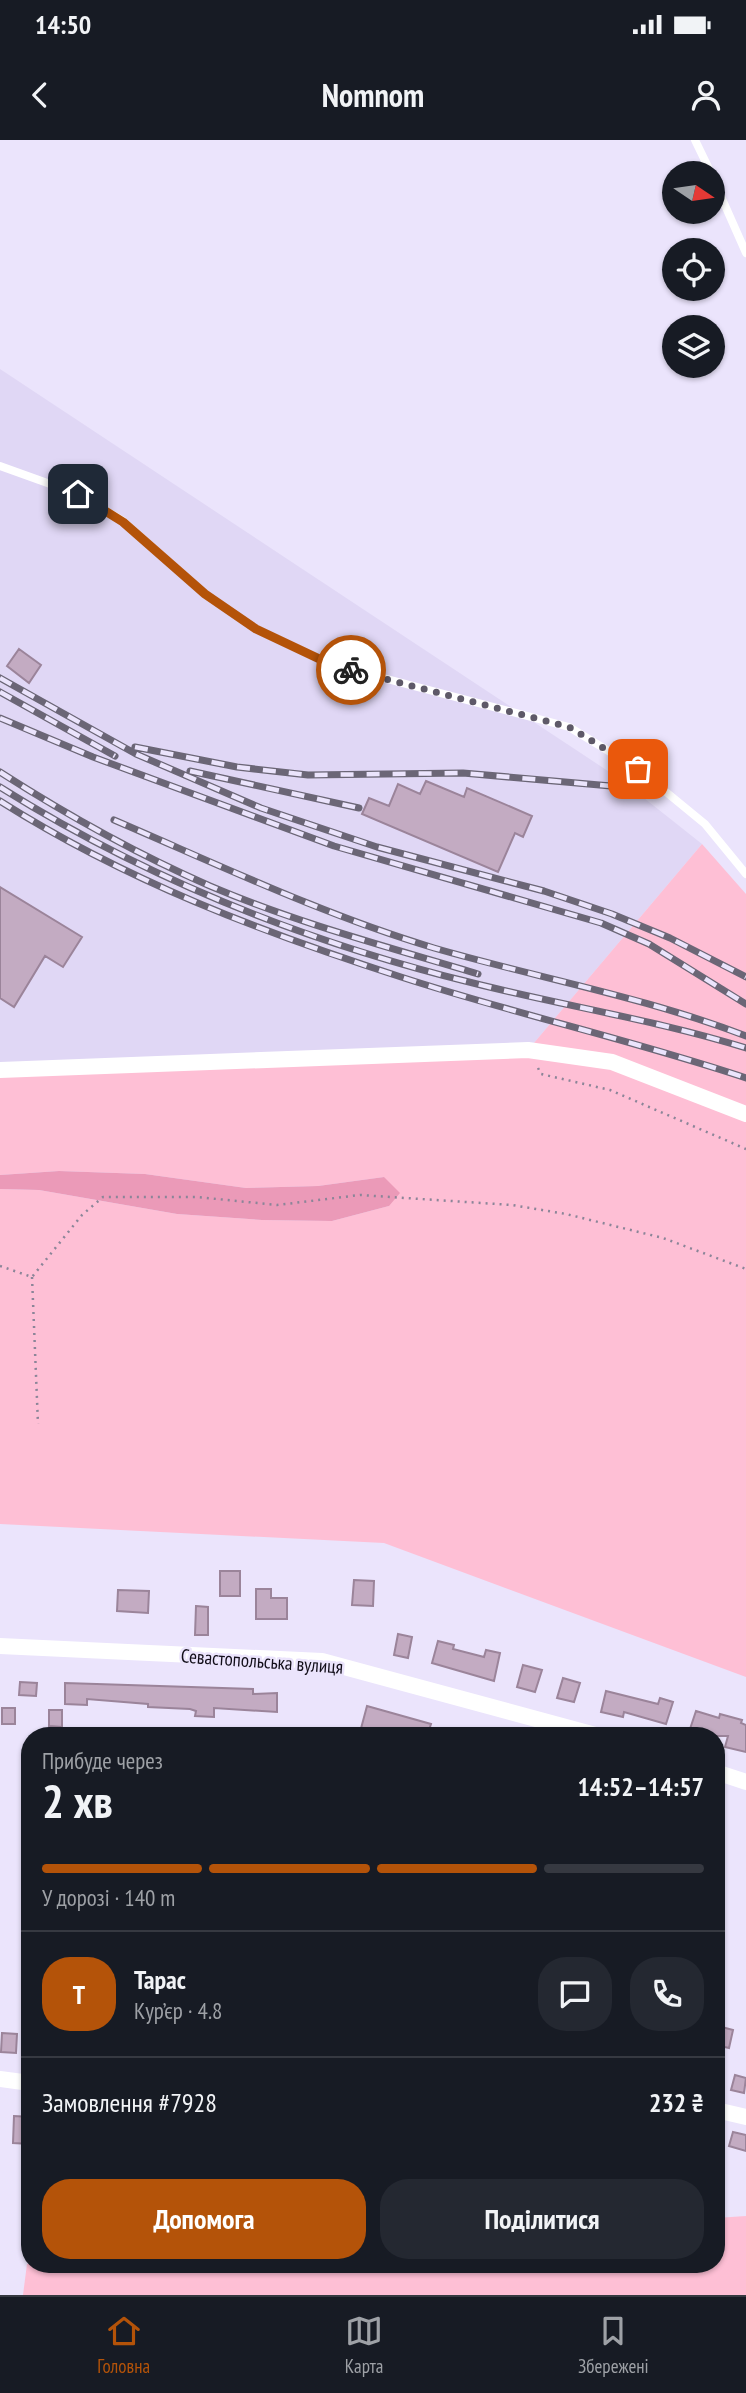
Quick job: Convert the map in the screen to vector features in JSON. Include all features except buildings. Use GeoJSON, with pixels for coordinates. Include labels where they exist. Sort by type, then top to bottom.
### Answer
{"type":"FeatureCollection","features":[{"type":"Feature","properties":{"kind":"street"},"geometry":{"type":"LineString","coordinates":[[0,1059],[7,1069],[528,1050],[612,1062],[746,1114]]}},
{"type":"Feature","properties":{"kind":"street","name":"Севастопольська вулиця"},"geometry":{"type":"LineString","coordinates":[[0,1646],[322,1661],[566,1727]]}},
{"type":"Feature","properties":{"kind":"street"},"geometry":{"type":"LineString","coordinates":[[725,1775],[746,1782]]}},
{"type":"Feature","properties":{"kind":"street"},"geometry":{"type":"LineString","coordinates":[[0,2079],[21,2082]]}},
{"type":"Feature","properties":{"kind":"street"},"geometry":{"type":"LineString","coordinates":[[725,2112],[746,2117]]}},
{"type":"Feature","properties":{"kind":"lane"},"geometry":{"type":"LineString","coordinates":[[695,140],[705,161]]}},
{"type":"Feature","properties":{"kind":"lane"},"geometry":{"type":"LineString","coordinates":[[725,205],[746,253]]}},
{"type":"Feature","properties":{"kind":"lane"},"geometry":{"type":"LineString","coordinates":[[0,466],[78,494],[123,522],[205,594],[256,629],[330,664],[569,727],[638,769],[705,824],[746,874]]}},
{"type":"Feature","properties":{"kind":"path"},"geometry":{"type":"LineString","coordinates":[[528,1050],[541,1074],[610,1090],[746,1149]]}},
{"type":"Feature","properties":{"kind":"path"},"geometry":{"type":"LineString","coordinates":[[38,1424],[32,1277],[82,1215],[103,1197],[198,1197],[277,1205],[360,1195],[512,1205],[566,1214],[663,1238],[746,1269]]}},
{"type":"Feature","properties":{"kind":"path"},"geometry":{"type":"LineString","coordinates":[[0,1266],[32,1277]]}},
{"type":"Feature","properties":{"kind":"shaded area"},"geometry":{"type":"Polygon","coordinates":[[[0,369],[620,779],[702,844],[528,1050],[0,1069],[0,369]]]}},
{"type":"Feature","properties":{"kind":"shaded area"},"geometry":{"type":"Polygon","coordinates":[[[702,844],[746,894],[746,1677],[384,1543],[0,1524],[0,1189],[39,1190],[177,1214],[262,1220],[332,1221],[389,1206],[384,1177],[318,1186],[246,1188],[145,1174],[59,1171],[0,1175],[0,1070],[528,1050],[702,844]]]}},
{"type":"Feature","properties":{"kind":"shaded area"},"geometry":{"type":"Polygon","coordinates":[[[59,1171],[145,1174],[246,1188],[318,1186],[384,1177],[400,1193],[389,1206],[332,1221],[262,1220],[177,1214],[39,1190],[0,1189],[0,1175],[59,1171]]]}},
{"type":"Feature","properties":{"kind":"shaded area"},"geometry":{"type":"Polygon","coordinates":[[[746,2216],[746,2295],[23,2295],[26,2273],[725,2273],[725,2217],[746,2216]]]}},
{"type":"Feature","properties":{"kind":"railway"},"geometry":{"type":"LineString","coordinates":[[0,678],[136,754],[261,808],[377,847],[544,891],[612,914],[670,938],[746,977]]}},
{"type":"Feature","properties":{"kind":"railway"},"geometry":{"type":"LineString","coordinates":[[0,692],[115,756]]}},
{"type":"Feature","properties":{"kind":"railway"},"geometry":{"type":"LineString","coordinates":[[0,718],[93,757],[334,846],[601,923],[649,944],[746,1004]]}},
{"type":"Feature","properties":{"kind":"railway"},"geometry":{"type":"LineString","coordinates":[[135,747],[237,767],[308,775],[463,773],[611,786]]}},
{"type":"Feature","properties":{"kind":"railway"},"geometry":{"type":"LineString","coordinates":[[190,771],[359,808]]}},
{"type":"Feature","properties":{"kind":"railway"},"geometry":{"type":"LineString","coordinates":[[0,772],[103,833],[210,886],[309,923],[478,974]]}},
{"type":"Feature","properties":{"kind":"railway"},"geometry":{"type":"LineString","coordinates":[[0,787],[55,820],[169,878],[288,927],[411,967],[678,1029],[746,1048]]}},
{"type":"Feature","properties":{"kind":"railway"},"geometry":{"type":"LineString","coordinates":[[0,801],[96,856],[145,880],[297,942],[444,990],[746,1078]]}},
{"type":"Feature","properties":{"kind":"railway"},"geometry":{"type":"LineString","coordinates":[[114,820],[272,888],[393,935],[473,959],[669,1010],[746,1036]]}},
{"type":"Feature","properties":{"kind":"way so far"},"geometry":{"type":"LineString","coordinates":[[351,670],[569,727],[638,769]]}},
{"type":"Feature","properties":{"kind":"route"},"geometry":{"type":"LineString","coordinates":[[78,494],[123,522],[205,594],[256,629],[330,664],[351,670]]}}]}
